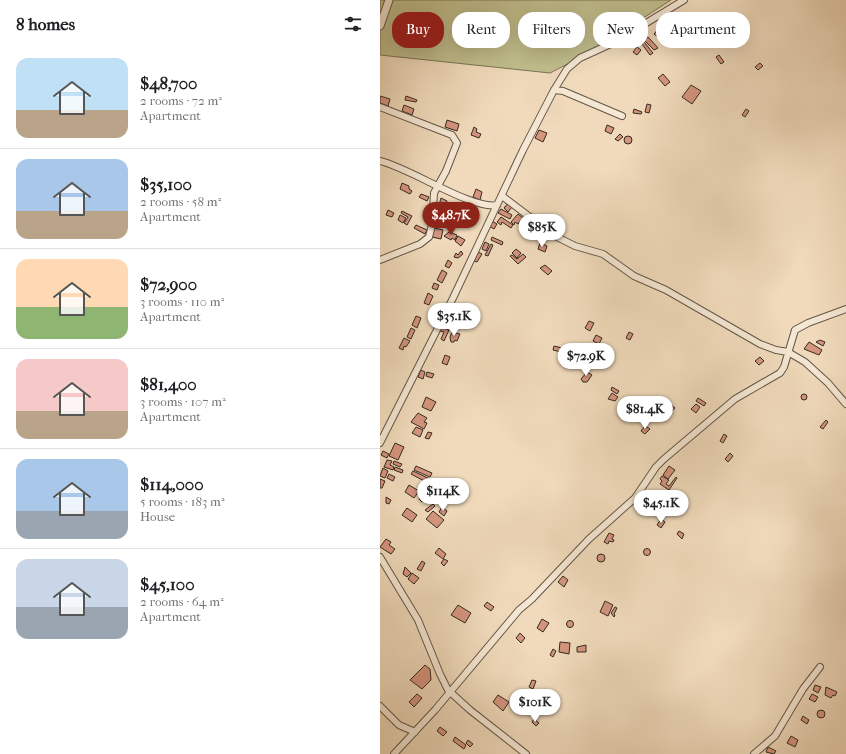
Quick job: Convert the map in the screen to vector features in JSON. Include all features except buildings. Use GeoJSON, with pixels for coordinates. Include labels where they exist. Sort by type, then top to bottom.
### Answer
{"type":"FeatureCollection","features":[{"type":"Feature","properties":{"kind":"street"},"geometry":{"type":"LineString","coordinates":[[380,26],[389,0]]}},
{"type":"Feature","properties":{"kind":"street"},"geometry":{"type":"LineString","coordinates":[[380,444],[453,298],[523,150],[554,90],[568,69],[580,58],[615,42],[684,0]]}},
{"type":"Feature","properties":{"kind":"street"},"geometry":{"type":"LineString","coordinates":[[554,90],[560,90],[622,116]]}},
{"type":"Feature","properties":{"kind":"street"},"geometry":{"type":"LineString","coordinates":[[380,107],[442,130],[456,138],[457,143],[446,171],[437,185],[433,198],[432,225],[429,237],[420,244],[380,260]]}},
{"type":"Feature","properties":{"kind":"street"},"geometry":{"type":"LineString","coordinates":[[380,161],[397,166],[480,205],[497,204]]}},
{"type":"Feature","properties":{"kind":"street"},"geometry":{"type":"LineString","coordinates":[[502,196],[555,236],[575,246],[603,254],[634,276],[666,290],[760,344],[769,348],[788,352],[805,362],[846,404]]}},
{"type":"Feature","properties":{"kind":"street"},"geometry":{"type":"LineString","coordinates":[[394,754],[450,692],[510,620],[532,599],[568,559],[611,518],[635,498],[656,467],[664,459],[735,399],[780,373],[784,367],[795,330],[808,323],[846,309]]}},
{"type":"Feature","properties":{"kind":"street"},"geometry":{"type":"LineString","coordinates":[[380,557],[418,620],[440,674],[450,692],[470,710],[526,754]]}},
{"type":"Feature","properties":{"kind":"street"},"geometry":{"type":"LineString","coordinates":[[754,754],[775,736],[803,689],[820,667]]}},
{"type":"Feature","properties":{"kind":"street"},"geometry":{"type":"LineString","coordinates":[[380,706],[399,725],[415,732]]}},
{"type":"Feature","properties":{"kind":"shaded area"},"geometry":{"type":"Polygon","coordinates":[[[380,0],[671,0],[648,15],[648,12],[593,12],[593,48],[597,48],[550,73],[380,55],[380,0]]]}}]}
